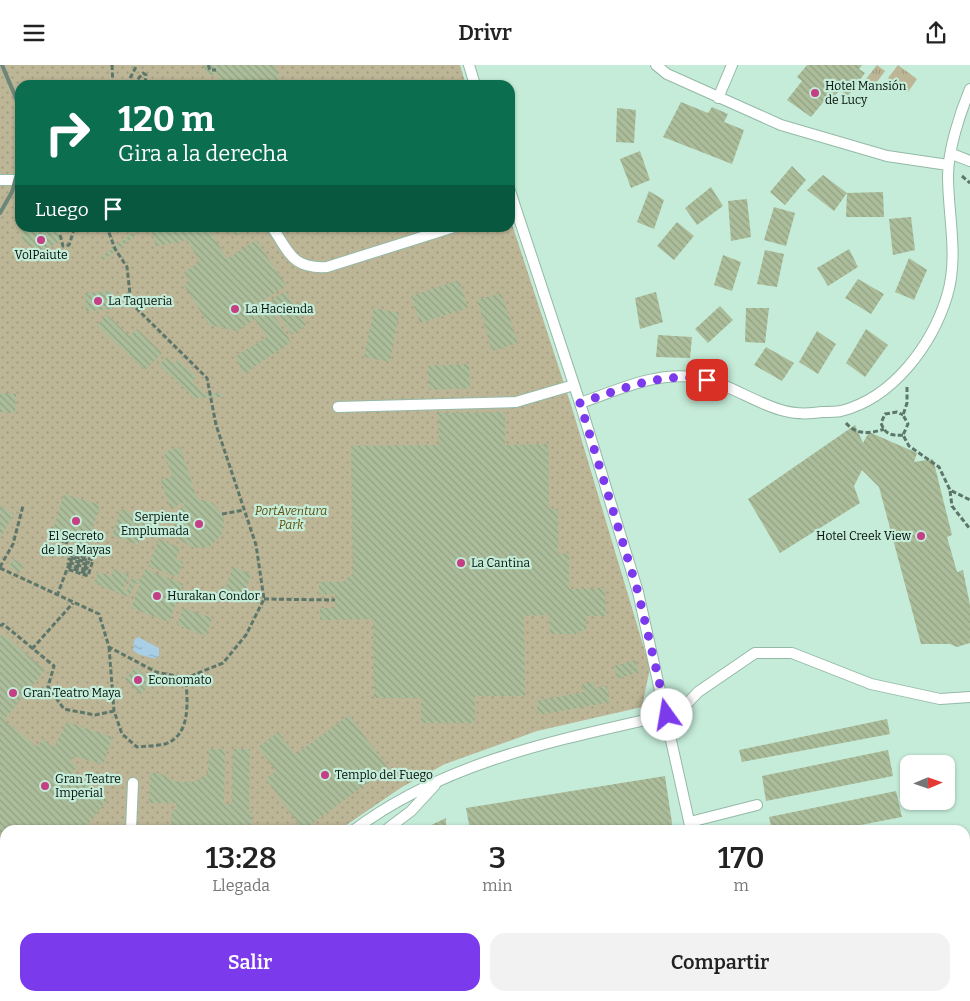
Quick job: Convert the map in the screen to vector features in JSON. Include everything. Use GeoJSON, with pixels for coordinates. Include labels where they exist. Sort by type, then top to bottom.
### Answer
{"type":"FeatureCollection","features":[{"type":"Feature","properties":{"kind":"lane"},"geometry":{"type":"LineString","coordinates":[[469,65],[474,80]]}},
{"type":"Feature","properties":{"kind":"lane"},"geometry":{"type":"LineString","coordinates":[[656,65],[667,74],[781,125],[887,156],[970,161]]}},
{"type":"Feature","properties":{"kind":"lane"},"geometry":{"type":"LineString","coordinates":[[718,98],[732,65]]}},
{"type":"Feature","properties":{"kind":"lane"},"geometry":{"type":"LineString","coordinates":[[580,403],[643,382],[678,376],[722,383],[782,411],[805,413],[841,411],[875,395],[901,375],[916,359],[935,329],[948,295],[953,257],[950,159],[957,128],[970,89]]}},
{"type":"Feature","properties":{"kind":"lane"},"geometry":{"type":"LineString","coordinates":[[0,180],[15,181]]}},
{"type":"Feature","properties":{"kind":"lane"},"geometry":{"type":"LineString","coordinates":[[515,214],[580,403],[638,592],[667,715],[690,825]]}},
{"type":"Feature","properties":{"kind":"lane"},"geometry":{"type":"LineString","coordinates":[[275,232],[295,260],[308,268],[327,267],[438,232]]}},
{"type":"Feature","properties":{"kind":"lane"},"geometry":{"type":"LineString","coordinates":[[338,407],[516,403],[574,385]]}},
{"type":"Feature","properties":{"kind":"lane"},"geometry":{"type":"LineString","coordinates":[[362,825],[406,796],[439,780],[495,758],[681,710],[698,692],[755,653],[792,653],[871,684],[940,699],[970,697]]}},
{"type":"Feature","properties":{"kind":"lane"},"geometry":{"type":"LineString","coordinates":[[393,825],[411,811],[439,780]]}},
{"type":"Feature","properties":{"kind":"lane"},"geometry":{"type":"LineString","coordinates":[[131,825],[133,783]]}},
{"type":"Feature","properties":{"kind":"lane"},"geometry":{"type":"LineString","coordinates":[[693,825],[756,805]]}},
{"type":"Feature","properties":{"kind":"path"},"geometry":{"type":"LineString","coordinates":[[112,65],[113,80]]}},
{"type":"Feature","properties":{"kind":"path"},"geometry":{"type":"LineString","coordinates":[[129,80],[138,65]]}},
{"type":"Feature","properties":{"kind":"path"},"geometry":{"type":"LineString","coordinates":[[208,65],[210,70],[216,70]]}},
{"type":"Feature","properties":{"kind":"path"},"geometry":{"type":"LineString","coordinates":[[137,80],[143,73],[146,75],[146,80]]}},
{"type":"Feature","properties":{"kind":"path"},"geometry":{"type":"LineString","coordinates":[[60,235],[63,245],[69,245],[73,232]]}},
{"type":"Feature","properties":{"kind":"path"},"geometry":{"type":"LineString","coordinates":[[109,232],[115,249],[127,267],[131,303],[207,378],[216,425],[256,545],[264,599],[246,635],[223,663],[186,678],[156,672],[109,647]]}},
{"type":"Feature","properties":{"kind":"path"},"geometry":{"type":"LineString","coordinates":[[901,375],[907,387],[907,403],[903,415]]}},
{"type":"Feature","properties":{"kind":"path"},"geometry":{"type":"LineString","coordinates":[[841,411],[852,431],[874,433],[884,429]]}},
{"type":"Feature","properties":{"kind":"path"},"geometry":{"type":"LineString","coordinates":[[896,412],[903,415],[908,424],[903,435],[890,435],[884,429],[881,423],[885,414],[896,412]]}},
{"type":"Feature","properties":{"kind":"path"},"geometry":{"type":"LineString","coordinates":[[903,435],[909,446],[939,467],[950,490],[952,506],[970,529]]}},
{"type":"Feature","properties":{"kind":"path"},"geometry":{"type":"LineString","coordinates":[[950,490],[970,501]]}},
{"type":"Feature","properties":{"kind":"path"},"geometry":{"type":"LineString","coordinates":[[23,506],[12,545],[0,567],[57,596],[99,614],[109,647],[114,711],[122,734],[137,747],[166,743],[183,730],[188,706],[186,678]]}},
{"type":"Feature","properties":{"kind":"path"},"geometry":{"type":"LineString","coordinates":[[222,514],[244,510]]}},
{"type":"Feature","properties":{"kind":"path"},"geometry":{"type":"LineString","coordinates":[[66,534],[69,535],[64,551],[93,560],[88,576],[67,569],[68,567],[85,573],[86,570],[68,564],[68,562],[87,568],[88,565],[69,559],[70,557],[88,563],[89,561],[60,552],[66,534]]}},
{"type":"Feature","properties":{"kind":"path"},"geometry":{"type":"LineString","coordinates":[[57,596],[67,569]]}},
{"type":"Feature","properties":{"kind":"path"},"geometry":{"type":"LineString","coordinates":[[264,599],[335,601]]}},
{"type":"Feature","properties":{"kind":"path"},"geometry":{"type":"LineString","coordinates":[[32,649],[73,603]]}},
{"type":"Feature","properties":{"kind":"path"},"geometry":{"type":"LineString","coordinates":[[0,627],[3,624],[54,666],[48,687],[64,709],[95,715],[114,711]]}},
{"type":"Feature","properties":{"kind":"green space","name":"PortAventura Park"},"geometry":{"type":"Polygon","coordinates":[[[0,65],[460,65],[464,80],[15,80],[15,232],[515,232],[572,408],[650,668],[642,707],[537,731],[445,764],[402,787],[346,825],[0,825],[0,65]]]}},
{"type":"Feature","properties":{"kind":"green space"},"geometry":{"type":"Polygon","coordinates":[[[877,65],[885,71],[871,90],[862,84],[877,65]]]}},
{"type":"Feature","properties":{"kind":"green space"},"geometry":{"type":"Polygon","coordinates":[[[898,65],[917,79],[908,92],[888,78],[898,65]]]}},
{"type":"Feature","properties":{"kind":"water"},"geometry":{"type":"Polygon","coordinates":[[[138,637],[159,648],[159,656],[155,659],[138,654],[133,650],[134,640],[138,637]]]}},
{"type":"Feature","properties":{"kind":"building"},"geometry":{"type":"Polygon","coordinates":[[[203,65],[274,65],[280,79],[219,80],[217,74],[208,76],[203,65]]]}},
{"type":"Feature","properties":{"kind":"building","name":"Hotel Mansión de Lucy"},"geometry":{"type":"Polygon","coordinates":[[[807,65],[862,65],[859,69],[865,73],[848,96],[840,90],[829,102],[825,100],[811,117],[787,100],[802,81],[797,77],[807,65]]]}},
{"type":"Feature","properties":{"kind":"building"},"geometry":{"type":"Polygon","coordinates":[[[681,102],[708,113],[712,107],[728,114],[724,122],[744,130],[732,164],[663,137],[681,102]]]}},
{"type":"Feature","properties":{"kind":"building"},"geometry":{"type":"Polygon","coordinates":[[[617,108],[636,110],[634,143],[616,142],[617,108]]]}},
{"type":"Feature","properties":{"kind":"building"},"geometry":{"type":"Polygon","coordinates":[[[640,151],[650,180],[631,188],[620,159],[640,151]]]}},
{"type":"Feature","properties":{"kind":"building"},"geometry":{"type":"Polygon","coordinates":[[[792,166],[806,180],[785,205],[770,192],[792,166]]]}},
{"type":"Feature","properties":{"kind":"building"},"geometry":{"type":"Polygon","coordinates":[[[823,175],[847,193],[834,211],[807,190],[823,175]]]}},
{"type":"Feature","properties":{"kind":"building"},"geometry":{"type":"Polygon","coordinates":[[[711,187],[723,206],[697,225],[685,208],[711,187]]]}},
{"type":"Feature","properties":{"kind":"building"},"geometry":{"type":"Polygon","coordinates":[[[649,191],[664,200],[654,229],[637,222],[649,191]]]}},
{"type":"Feature","properties":{"kind":"building"},"geometry":{"type":"Polygon","coordinates":[[[883,192],[884,217],[846,217],[847,193],[883,192]]]}},
{"type":"Feature","properties":{"kind":"building"},"geometry":{"type":"Polygon","coordinates":[[[747,199],[751,237],[731,241],[728,201],[747,199]]]}},
{"type":"Feature","properties":{"kind":"building"},"geometry":{"type":"Polygon","coordinates":[[[774,207],[795,213],[786,246],[764,240],[774,207]]]}},
{"type":"Feature","properties":{"kind":"building"},"geometry":{"type":"Polygon","coordinates":[[[911,217],[915,250],[893,255],[889,219],[911,217]]]}},
{"type":"Feature","properties":{"kind":"building"},"geometry":{"type":"Polygon","coordinates":[[[677,222],[694,236],[674,260],[657,246],[677,222]]]}},
{"type":"Feature","properties":{"kind":"building","name":"VolPaiute"},"geometry":{"type":"Polygon","coordinates":[[[21,232],[60,232],[58,242],[46,249],[39,250],[26,244],[22,238],[21,232]]]}},
{"type":"Feature","properties":{"kind":"building","name":"La Hacienda"},"geometry":{"type":"Polygon","coordinates":[[[152,232],[211,232],[227,259],[256,240],[286,285],[264,300],[291,342],[243,374],[236,356],[267,337],[255,319],[237,331],[209,325],[184,285],[190,281],[184,272],[200,262],[187,240],[156,246],[152,232]]]}},
{"type":"Feature","properties":{"kind":"building"},"geometry":{"type":"Polygon","coordinates":[[[233,232],[241,232],[235,236],[233,232]]]}},
{"type":"Feature","properties":{"kind":"building"},"geometry":{"type":"Polygon","coordinates":[[[133,233],[135,236],[102,261],[100,258],[133,233]]]}},
{"type":"Feature","properties":{"kind":"building"},"geometry":{"type":"Polygon","coordinates":[[[849,249],[858,267],[828,286],[817,268],[849,249]]]}},
{"type":"Feature","properties":{"kind":"building"},"geometry":{"type":"Polygon","coordinates":[[[765,250],[784,254],[777,287],[757,284],[765,250]]]}},
{"type":"Feature","properties":{"kind":"building"},"geometry":{"type":"Polygon","coordinates":[[[723,255],[741,262],[732,291],[714,285],[723,255]]]}},
{"type":"Feature","properties":{"kind":"building"},"geometry":{"type":"Polygon","coordinates":[[[909,258],[927,270],[914,300],[895,292],[909,258]]]}},
{"type":"Feature","properties":{"kind":"building"},"geometry":{"type":"Polygon","coordinates":[[[858,279],[884,294],[871,314],[845,298],[858,279]]]}},
{"type":"Feature","properties":{"kind":"building"},"geometry":{"type":"Polygon","coordinates":[[[459,280],[468,308],[420,323],[411,296],[459,280]]]}},
{"type":"Feature","properties":{"kind":"building","name":"La Taqueria"},"geometry":{"type":"Polygon","coordinates":[[[111,291],[112,309],[86,311],[85,293],[111,291]]]}},
{"type":"Feature","properties":{"kind":"building"},"geometry":{"type":"Polygon","coordinates":[[[285,291],[306,325],[292,335],[270,301],[285,291]]]}},
{"type":"Feature","properties":{"kind":"building"},"geometry":{"type":"Polygon","coordinates":[[[656,292],[663,322],[640,329],[635,298],[656,292]]]}},
{"type":"Feature","properties":{"kind":"building"},"geometry":{"type":"Polygon","coordinates":[[[501,293],[518,343],[492,351],[477,300],[501,293]]]}},
{"type":"Feature","properties":{"kind":"building"},"geometry":{"type":"Polygon","coordinates":[[[720,306],[733,320],[708,343],[695,329],[720,306]]]}},
{"type":"Feature","properties":{"kind":"building"},"geometry":{"type":"Polygon","coordinates":[[[374,308],[399,313],[390,362],[364,357],[374,308]]]}},
{"type":"Feature","properties":{"kind":"building"},"geometry":{"type":"Polygon","coordinates":[[[746,308],[769,308],[765,343],[745,342],[746,308]]]}},
{"type":"Feature","properties":{"kind":"building"},"geometry":{"type":"Polygon","coordinates":[[[107,315],[129,336],[137,329],[162,353],[145,370],[97,325],[107,315]]]}},
{"type":"Feature","properties":{"kind":"building"},"geometry":{"type":"Polygon","coordinates":[[[866,329],[888,345],[865,377],[846,363],[866,329]]]}},
{"type":"Feature","properties":{"kind":"building"},"geometry":{"type":"Polygon","coordinates":[[[817,331],[836,344],[818,374],[799,362],[817,331]]]}},
{"type":"Feature","properties":{"kind":"building"},"geometry":{"type":"Polygon","coordinates":[[[658,335],[692,337],[690,358],[656,357],[658,335]]]}},
{"type":"Feature","properties":{"kind":"building"},"geometry":{"type":"Polygon","coordinates":[[[766,347],[794,363],[782,381],[754,365],[766,347]]]}},
{"type":"Feature","properties":{"kind":"building"},"geometry":{"type":"Polygon","coordinates":[[[167,357],[174,364],[178,360],[197,377],[192,381],[204,394],[222,393],[223,397],[192,398],[192,395],[159,365],[167,357]]]}},
{"type":"Feature","properties":{"kind":"building"},"geometry":{"type":"Polygon","coordinates":[[[469,364],[470,388],[429,390],[428,366],[469,364]]]}},
{"type":"Feature","properties":{"kind":"building"},"geometry":{"type":"Polygon","coordinates":[[[0,393],[16,394],[15,413],[0,412],[0,393]]]}},
{"type":"Feature","properties":{"kind":"building","name":"La Cantina"},"geometry":{"type":"Polygon","coordinates":[[[505,412],[505,445],[548,444],[549,509],[558,509],[558,554],[569,553],[569,589],[605,588],[606,616],[586,616],[586,631],[578,631],[578,634],[550,634],[549,615],[524,616],[525,696],[475,696],[475,723],[421,723],[421,698],[374,698],[373,619],[320,620],[320,608],[335,608],[335,594],[319,595],[319,582],[343,582],[353,573],[351,446],[439,445],[438,413],[505,412]]]}},
{"type":"Feature","properties":{"kind":"building","name":"Hotel Creek View"},"geometry":{"type":"Polygon","coordinates":[[[855,425],[863,443],[869,432],[917,453],[914,462],[933,459],[952,535],[947,537],[957,572],[963,570],[970,605],[970,643],[957,647],[950,644],[921,644],[879,487],[862,470],[854,486],[860,503],[780,553],[748,499],[855,425]]]}},
{"type":"Feature","properties":{"kind":"building"},"geometry":{"type":"Polygon","coordinates":[[[180,447],[197,499],[212,502],[222,514],[224,521],[221,536],[209,547],[194,548],[180,540],[174,526],[178,511],[187,502],[170,508],[161,480],[172,476],[164,452],[180,447]]]}},
{"type":"Feature","properties":{"kind":"building","name":"El Secreto de los Mayas"},"geometry":{"type":"Polygon","coordinates":[[[64,494],[100,505],[87,547],[51,536],[64,494]]]}},
{"type":"Feature","properties":{"kind":"building"},"geometry":{"type":"Polygon","coordinates":[[[0,506],[14,514],[0,538],[0,506]]]}},
{"type":"Feature","properties":{"kind":"building"},"geometry":{"type":"Polygon","coordinates":[[[121,509],[147,519],[138,545],[112,535],[121,509]]]}},
{"type":"Feature","properties":{"kind":"building"},"geometry":{"type":"Polygon","coordinates":[[[159,539],[180,548],[176,559],[183,562],[177,577],[148,566],[159,539]]]}},
{"type":"Feature","properties":{"kind":"building"},"geometry":{"type":"Polygon","coordinates":[[[13,559],[24,565],[20,573],[9,567],[13,559]]]}},
{"type":"Feature","properties":{"kind":"building"},"geometry":{"type":"Polygon","coordinates":[[[233,567],[251,574],[241,602],[223,594],[233,567]]]}},
{"type":"Feature","properties":{"kind":"building","name":"Hurakan Condor"},"geometry":{"type":"Polygon","coordinates":[[[114,569],[129,575],[123,590],[127,591],[132,577],[141,580],[145,569],[183,584],[169,622],[131,608],[140,584],[135,583],[129,597],[94,583],[98,572],[111,576],[114,569]]]}},
{"type":"Feature","properties":{"kind":"building"},"geometry":{"type":"Polygon","coordinates":[[[183,608],[212,618],[206,636],[177,625],[183,608]]]}},
{"type":"Feature","properties":{"kind":"building","name":"Gran Teatre Imperial"},"geometry":{"type":"Polygon","coordinates":[[[3,634],[45,670],[4,720],[37,747],[43,739],[54,748],[67,722],[112,737],[103,765],[74,756],[70,761],[77,767],[72,772],[107,800],[87,825],[0,825],[0,637],[3,634]]]}},
{"type":"Feature","properties":{"kind":"building"},"geometry":{"type":"Polygon","coordinates":[[[635,660],[639,672],[617,679],[614,666],[635,660]]]}},
{"type":"Feature","properties":{"kind":"building","name":"Economato"},"geometry":{"type":"Polygon","coordinates":[[[136,667],[152,682],[141,694],[125,679],[136,667]]]}},
{"type":"Feature","properties":{"kind":"building"},"geometry":{"type":"Polygon","coordinates":[[[594,682],[595,688],[607,686],[610,702],[539,715],[536,701],[584,692],[582,684],[594,682]]]}},
{"type":"Feature","properties":{"kind":"building","name":"Templo del Fuego"},"geometry":{"type":"Polygon","coordinates":[[[349,715],[388,768],[310,825],[299,825],[266,779],[276,771],[258,747],[278,732],[295,755],[349,715]]]}},
{"type":"Feature","properties":{"kind":"building"},"geometry":{"type":"Polygon","coordinates":[[[887,719],[890,734],[742,762],[739,750],[887,719]]]}},
{"type":"Feature","properties":{"kind":"building"},"geometry":{"type":"Polygon","coordinates":[[[209,749],[225,749],[224,804],[232,804],[233,749],[250,749],[249,811],[252,811],[252,825],[171,825],[172,809],[176,810],[176,803],[149,803],[150,773],[159,773],[177,782],[193,782],[208,774],[209,749]]]}},
{"type":"Feature","properties":{"kind":"building"},"geometry":{"type":"Polygon","coordinates":[[[888,750],[893,776],[766,801],[762,776],[888,750]]]}},
{"type":"Feature","properties":{"kind":"building"},"geometry":{"type":"Polygon","coordinates":[[[665,776],[672,825],[469,825],[466,808],[665,776]]]}},
{"type":"Feature","properties":{"kind":"building"},"geometry":{"type":"Polygon","coordinates":[[[896,791],[902,817],[861,825],[771,825],[769,817],[896,791]]]}},
{"type":"Feature","properties":{"kind":"building"},"geometry":{"type":"Polygon","coordinates":[[[446,818],[446,825],[431,825],[446,818]]]}},
{"type":"Feature","properties":{"kind":"railway"},"geometry":{"type":"LineString","coordinates":[[2,65],[15,96]]}},
{"type":"Feature","properties":{"kind":"railway"},"geometry":{"type":"LineString","coordinates":[[0,213],[12,192],[15,181]]}},
{"type":"Feature","properties":{"kind":"place","name":"Hotel Mansión de Lucy"},"geometry":{"type":"Point","coordinates":[815,93]}},
{"type":"Feature","properties":{"kind":"place","name":"VolPaiute"},"geometry":{"type":"Point","coordinates":[41,240]}},
{"type":"Feature","properties":{"kind":"place","name":"La Taqueria"},"geometry":{"type":"Point","coordinates":[98,301]}},
{"type":"Feature","properties":{"kind":"place","name":"La Hacienda"},"geometry":{"type":"Point","coordinates":[235,309]}},
{"type":"Feature","properties":{"kind":"place","name":"El Secreto de los Mayas"},"geometry":{"type":"Point","coordinates":[76,521]}},
{"type":"Feature","properties":{"kind":"place","name":"Serpiente Emplumada"},"geometry":{"type":"Point","coordinates":[199,524]}},
{"type":"Feature","properties":{"kind":"place","name":"Hotel Creek View"},"geometry":{"type":"Point","coordinates":[921,536]}},
{"type":"Feature","properties":{"kind":"place","name":"La Cantina"},"geometry":{"type":"Point","coordinates":[461,563]}},
{"type":"Feature","properties":{"kind":"place","name":"Hurakan Condor"},"geometry":{"type":"Point","coordinates":[157,596]}},
{"type":"Feature","properties":{"kind":"place","name":"Economato"},"geometry":{"type":"Point","coordinates":[138,680]}},
{"type":"Feature","properties":{"kind":"place","name":"Gran Teatro Maya"},"geometry":{"type":"Point","coordinates":[13,693]}},
{"type":"Feature","properties":{"kind":"place","name":"Templo del Fuego"},"geometry":{"type":"Point","coordinates":[325,775]}},
{"type":"Feature","properties":{"kind":"place","name":"Gran Teatre Imperial"},"geometry":{"type":"Point","coordinates":[45,786]}},
{"type":"Feature","properties":{"kind":"route"},"geometry":{"type":"LineString","coordinates":[[667,715],[638,592],[580,403],[663,377],[693,377],[707,380]]}}]}
